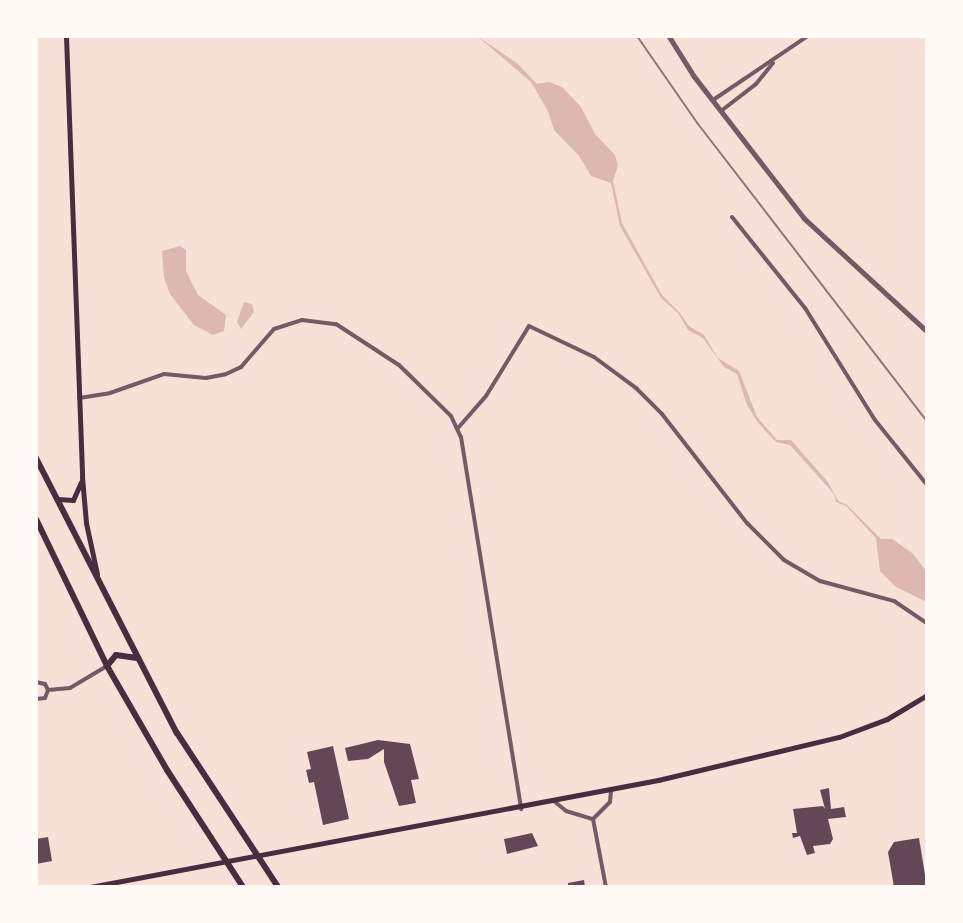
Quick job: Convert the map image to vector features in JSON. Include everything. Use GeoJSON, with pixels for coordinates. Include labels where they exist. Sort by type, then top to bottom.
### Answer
{"type":"FeatureCollection","features":[{"type":"Feature","properties":{"kind":"main road"},"geometry":{"type":"LineString","coordinates":[[66,36],[82,477],[86,523],[97,575]]}},
{"type":"Feature","properties":{"kind":"main road"},"geometry":{"type":"LineString","coordinates":[[36,460],[177,733],[278,887]]}},
{"type":"Feature","properties":{"kind":"main road"},"geometry":{"type":"LineString","coordinates":[[58,499],[70,501],[77,497],[82,477]]}},
{"type":"Feature","properties":{"kind":"main road"},"geometry":{"type":"LineString","coordinates":[[36,519],[107,666],[226,863],[243,887]]}},
{"type":"Feature","properties":{"kind":"main road"},"geometry":{"type":"LineString","coordinates":[[107,666],[116,655],[137,658]]}},
{"type":"Feature","properties":{"kind":"main road"},"geometry":{"type":"LineString","coordinates":[[90,887],[258,858],[610,791],[839,737],[886,718],[927,695]]}},
{"type":"Feature","properties":{"kind":"street"},"geometry":{"type":"LineString","coordinates":[[669,36],[721,111],[805,219],[927,332]]}},
{"type":"Feature","properties":{"kind":"street"},"geometry":{"type":"LineString","coordinates":[[713,100],[747,74],[773,62],[807,36]]}},
{"type":"Feature","properties":{"kind":"street"},"geometry":{"type":"LineString","coordinates":[[721,111],[756,84],[773,62]]}},
{"type":"Feature","properties":{"kind":"street"},"geometry":{"type":"LineString","coordinates":[[732,217],[809,313],[869,411],[927,485]]}},
{"type":"Feature","properties":{"kind":"street"},"geometry":{"type":"LineString","coordinates":[[79,398],[110,393],[164,374],[206,378],[226,374],[242,367],[277,327],[296,321],[319,320],[340,326],[389,356],[458,428],[521,809]]}},
{"type":"Feature","properties":{"kind":"street"},"geometry":{"type":"LineString","coordinates":[[458,428],[486,396],[530,326],[594,357],[636,388],[662,414],[747,523],[784,560],[820,581],[894,601],[927,623]]}},
{"type":"Feature","properties":{"kind":"street"},"geometry":{"type":"LineString","coordinates":[[48,690],[70,688],[107,666]]}},
{"type":"Feature","properties":{"kind":"street"},"geometry":{"type":"LineString","coordinates":[[36,682],[45,684],[48,690],[45,698],[36,699]]}},
{"type":"Feature","properties":{"kind":"street"},"geometry":{"type":"LineString","coordinates":[[593,819],[609,802],[610,791]]}},
{"type":"Feature","properties":{"kind":"street"},"geometry":{"type":"LineString","coordinates":[[555,802],[566,811],[593,819]]}},
{"type":"Feature","properties":{"kind":"street"},"geometry":{"type":"LineString","coordinates":[[593,819],[606,887]]}},
{"type":"Feature","properties":{"kind":"shaded area"},"geometry":{"type":"Polygon","coordinates":[[[477,36],[517,63],[537,84],[549,82],[562,87],[581,107],[595,134],[615,155],[618,166],[613,181],[622,223],[662,295],[679,312],[689,326],[704,335],[718,358],[739,371],[757,417],[777,440],[791,440],[828,482],[838,501],[847,505],[881,539],[892,539],[912,553],[927,572],[927,602],[896,587],[880,571],[876,538],[846,506],[836,502],[834,494],[790,445],[776,442],[759,424],[747,405],[737,374],[724,367],[703,338],[688,330],[678,313],[661,298],[620,226],[611,183],[591,176],[579,156],[554,130],[548,111],[531,82],[477,36]]]}},
{"type":"Feature","properties":{"kind":"shaded area"},"geometry":{"type":"Polygon","coordinates":[[[180,246],[186,250],[186,271],[198,295],[226,315],[224,331],[213,335],[194,325],[170,294],[164,277],[162,251],[180,246]]]}},
{"type":"Feature","properties":{"kind":"shaded area"},"geometry":{"type":"Polygon","coordinates":[[[244,302],[252,304],[254,312],[241,329],[237,322],[244,302]]]}},
{"type":"Feature","properties":{"kind":"building"},"geometry":{"type":"Polygon","coordinates":[[[378,740],[410,744],[419,779],[411,780],[416,803],[399,806],[384,762],[384,749],[368,759],[348,761],[345,748],[378,740]]]}},
{"type":"Feature","properties":{"kind":"building"},"geometry":{"type":"Polygon","coordinates":[[[333,746],[349,819],[323,825],[314,782],[309,783],[306,770],[311,769],[307,752],[333,746]]]}},
{"type":"Feature","properties":{"kind":"building"},"geometry":{"type":"Polygon","coordinates":[[[829,788],[831,809],[844,807],[846,817],[828,819],[833,839],[830,844],[813,846],[815,853],[807,855],[800,836],[793,838],[792,833],[797,833],[793,809],[823,806],[825,809],[820,790],[829,788]]]}},
{"type":"Feature","properties":{"kind":"building"},"geometry":{"type":"Polygon","coordinates":[[[532,833],[538,846],[507,854],[504,839],[532,833]]]}},
{"type":"Feature","properties":{"kind":"building"},"geometry":{"type":"Polygon","coordinates":[[[48,837],[52,861],[36,864],[36,839],[48,837]]]}},
{"type":"Feature","properties":{"kind":"building"},"geometry":{"type":"Polygon","coordinates":[[[919,838],[927,887],[894,887],[888,852],[894,842],[919,838]]]}},
{"type":"Feature","properties":{"kind":"building"},"geometry":{"type":"Polygon","coordinates":[[[584,880],[585,887],[568,887],[568,883],[584,880]]]}},
{"type":"Feature","properties":{"kind":"railway"},"geometry":{"type":"LineString","coordinates":[[637,36],[698,124],[927,421]]}}]}
